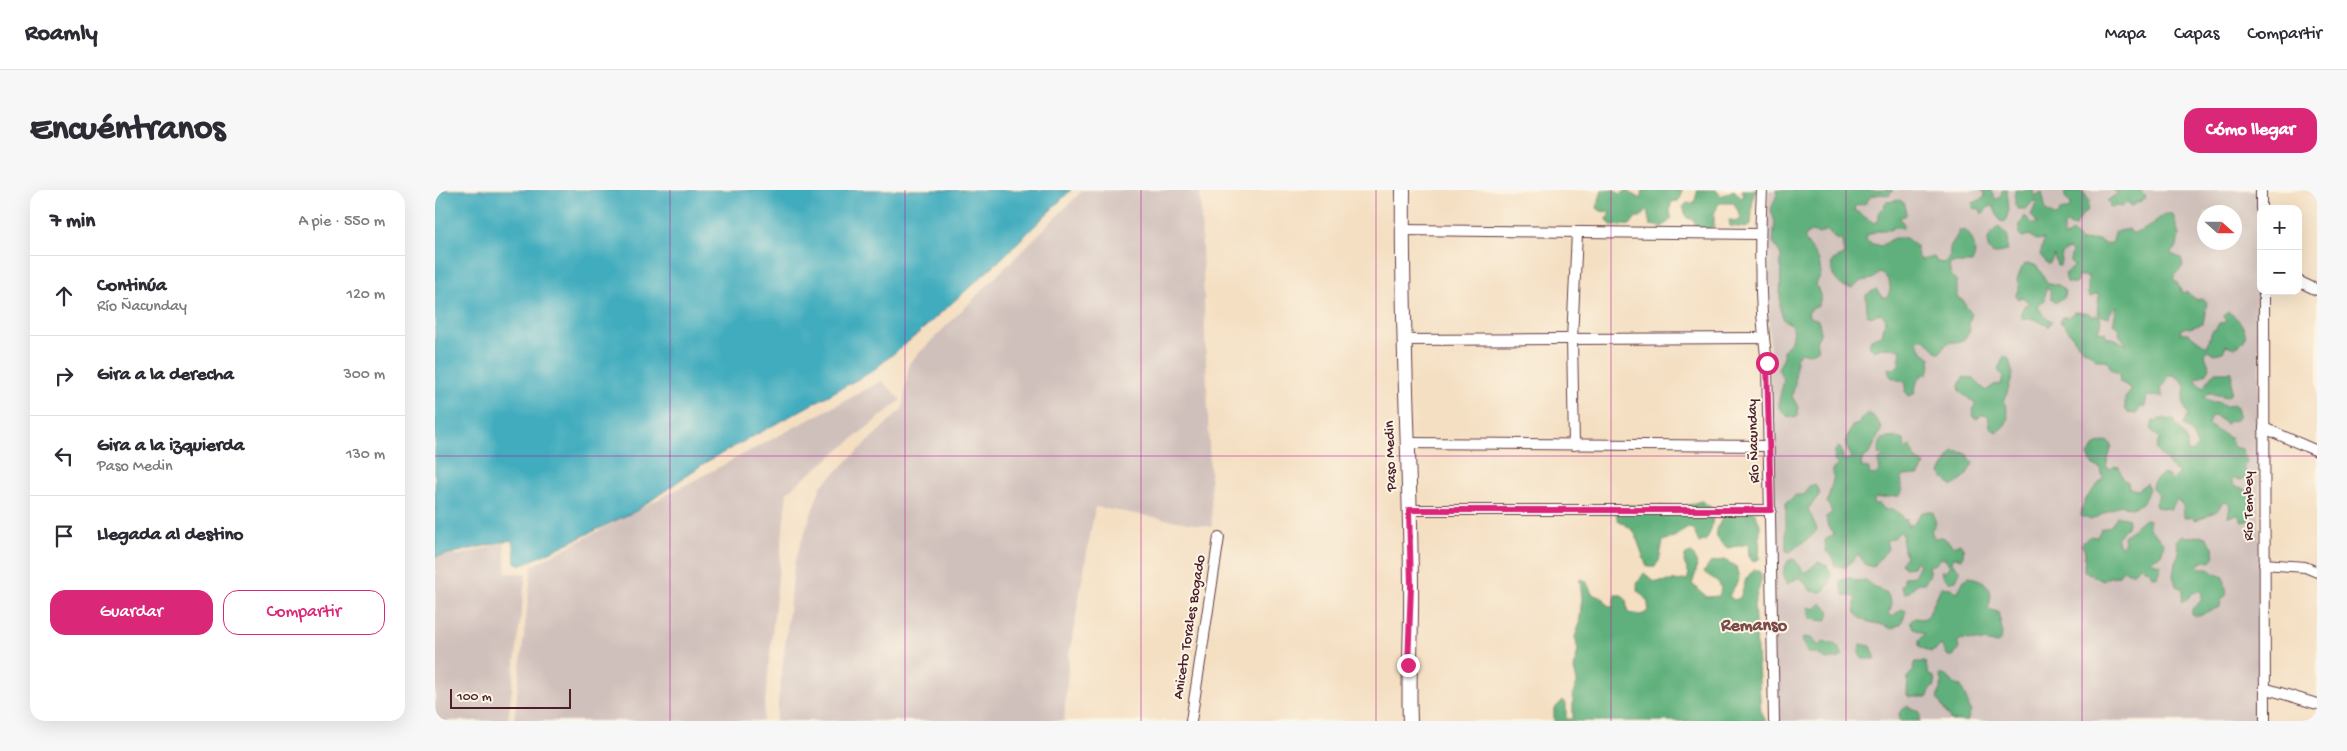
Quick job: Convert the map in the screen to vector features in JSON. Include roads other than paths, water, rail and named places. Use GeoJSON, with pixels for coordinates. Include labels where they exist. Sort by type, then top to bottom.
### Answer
{"type":"FeatureCollection","features":[{"type":"Feature","properties":{"kind":"street","name":"Paso Medin"},"geometry":{"type":"LineString","coordinates":[[1403,190],[1404,340],[1411,586],[1408,665],[1409,721]]}},
{"type":"Feature","properties":{"kind":"street","name":"Río Ñacunday"},"geometry":{"type":"LineString","coordinates":[[1762,190],[1760,234],[1764,338],[1767,363],[1774,721]]}},
{"type":"Feature","properties":{"kind":"street"},"geometry":{"type":"LineString","coordinates":[[2261,190],[2261,205]]}},
{"type":"Feature","properties":{"kind":"street"},"geometry":{"type":"LineString","coordinates":[[1403,230],[1760,234]]}},
{"type":"Feature","properties":{"kind":"street"},"geometry":{"type":"LineString","coordinates":[[1574,445],[1572,339],[1577,233]]}},
{"type":"Feature","properties":{"kind":"street"},"geometry":{"type":"LineString","coordinates":[[2302,283],[2317,290]]}},
{"type":"Feature","properties":{"kind":"street","name":"Río Tembey"},"geometry":{"type":"LineString","coordinates":[[2264,295],[2265,721]]}},
{"type":"Feature","properties":{"kind":"street"},"geometry":{"type":"LineString","coordinates":[[1404,340],[1764,338]]}},
{"type":"Feature","properties":{"kind":"street"},"geometry":{"type":"LineString","coordinates":[[2264,428],[2317,451]]}},
{"type":"Feature","properties":{"kind":"street"},"geometry":{"type":"LineString","coordinates":[[1407,443],[1768,446]]}},
{"type":"Feature","properties":{"kind":"street"},"geometry":{"type":"LineString","coordinates":[[1409,510],[1771,510]]}},
{"type":"Feature","properties":{"kind":"street","name":"Aniceto Torales Bogado"},"geometry":{"type":"LineString","coordinates":[[1191,721],[1219,537]]}},
{"type":"Feature","properties":{"kind":"street"},"geometry":{"type":"LineString","coordinates":[[2264,564],[2305,568],[2317,572]]}},
{"type":"Feature","properties":{"kind":"street"},"geometry":{"type":"LineString","coordinates":[[2264,688],[2317,704]]}},
{"type":"Feature","properties":{"kind":"water"},"geometry":{"type":"Polygon","coordinates":[[[435,190],[1071,190],[1001,259],[914,337],[871,372],[706,462],[636,511],[520,566],[515,562],[514,545],[511,540],[435,557],[435,190]]]}},
{"type":"Feature","properties":{"kind":"district","name":"Remanso"},"geometry":{"type":"Point","coordinates":[1754,626]}}]}
